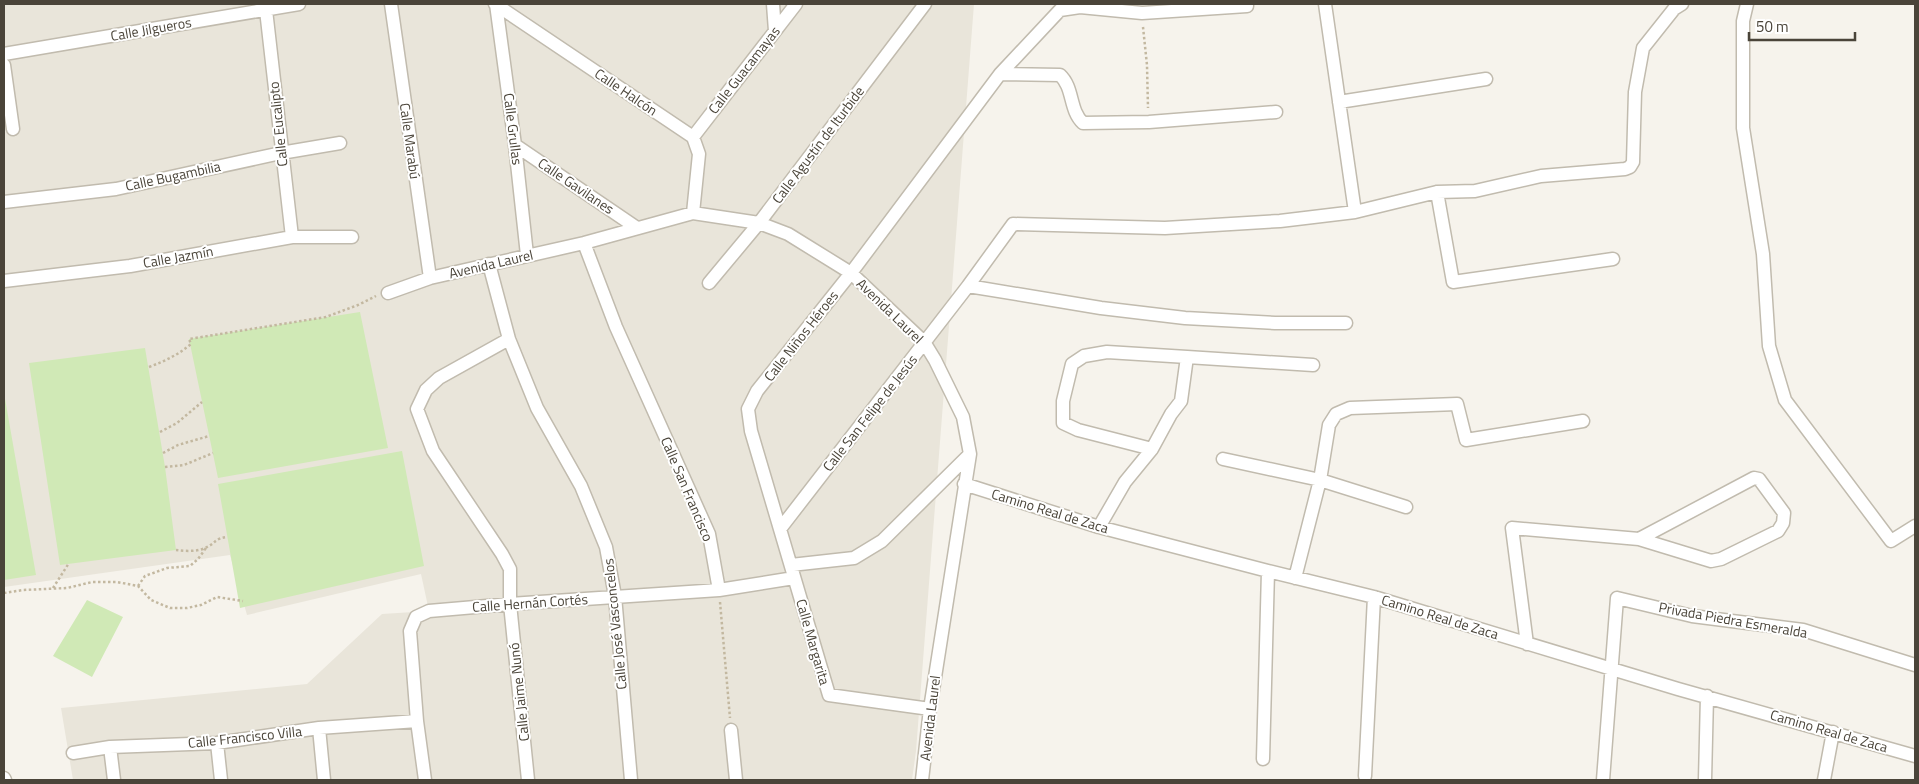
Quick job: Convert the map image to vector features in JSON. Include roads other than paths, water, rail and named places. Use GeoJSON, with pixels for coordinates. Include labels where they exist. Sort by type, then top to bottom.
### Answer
{"type":"FeatureCollection","features":[{"type":"Feature","properties":{"kind":"street","name":"Calle Jilgueros"},"geometry":{"type":"LineString","coordinates":[[4,54],[299,4]]}},
{"type":"Feature","properties":{"kind":"street","name":"Calle Marabú"},"geometry":{"type":"LineString","coordinates":[[391,4],[430,278]]}},
{"type":"Feature","properties":{"kind":"street","name":"Calle Halcón"},"geometry":{"type":"LineString","coordinates":[[498,4],[693,137]]}},
{"type":"Feature","properties":{"kind":"street","name":"Calle Grullas"},"geometry":{"type":"LineString","coordinates":[[498,4],[527,255]]}},
{"type":"Feature","properties":{"kind":"street"},"geometry":{"type":"LineString","coordinates":[[773,4],[775,31]]}},
{"type":"Feature","properties":{"kind":"street","name":"Calle Guacamayas"},"geometry":{"type":"LineString","coordinates":[[693,137],[796,4]]}},
{"type":"Feature","properties":{"kind":"street","name":"Calle Agustín de Iturbide"},"geometry":{"type":"LineString","coordinates":[[709,283],[759,223],[925,4]]}},
{"type":"Feature","properties":{"kind":"street"},"geometry":{"type":"LineString","coordinates":[[1325,4],[1355,212],[1437,192],[1476,191],[1541,176],[1630,167],[1633,162],[1635,92],[1643,48],[1674,9],[1682,4]]}},
{"type":"Feature","properties":{"kind":"street"},"geometry":{"type":"LineString","coordinates":[[1747,4],[1742,21],[1743,128],[1763,254],[1769,346],[1784,400],[1890,541],[1915,526]]}},
{"type":"Feature","properties":{"kind":"street","name":"Calle Niños Héroes"},"geometry":{"type":"LineString","coordinates":[[794,578],[751,431],[748,409],[757,391],[851,273],[1000,74],[1060,10],[1080,7],[1142,13],[1247,6]]}},
{"type":"Feature","properties":{"kind":"street","name":"Calle Eucalipto"},"geometry":{"type":"LineString","coordinates":[[266,10],[292,237]]}},
{"type":"Feature","properties":{"kind":"street"},"geometry":{"type":"LineString","coordinates":[[4,65],[13,129]]}},
{"type":"Feature","properties":{"kind":"street"},"geometry":{"type":"LineString","coordinates":[[1000,74],[1060,76],[1067,82],[1076,117],[1083,123],[1149,122],[1276,112]]}},
{"type":"Feature","properties":{"kind":"street"},"geometry":{"type":"LineString","coordinates":[[1339,102],[1486,80]]}},
{"type":"Feature","properties":{"kind":"street"},"geometry":{"type":"LineString","coordinates":[[693,137],[699,154],[693,213]]}},
{"type":"Feature","properties":{"kind":"street","name":"Calle Bugambilia"},"geometry":{"type":"LineString","coordinates":[[4,202],[116,188],[281,153],[340,143]]}},
{"type":"Feature","properties":{"kind":"street","name":"Calle Gavilanes"},"geometry":{"type":"LineString","coordinates":[[515,145],[637,228]]}},
{"type":"Feature","properties":{"kind":"street"},"geometry":{"type":"LineString","coordinates":[[1437,192],[1453,282],[1613,259]]}},
{"type":"Feature","properties":{"kind":"street","name":"Calle San Felipe de Jesús"},"geometry":{"type":"LineString","coordinates":[[780,529],[968,286],[1013,224],[1165,228],[1280,221],[1355,212]]}},
{"type":"Feature","properties":{"kind":"street","name":"Avenida Laurel"},"geometry":{"type":"LineString","coordinates":[[388,293],[430,278],[584,243],[693,213],[759,223],[788,234],[851,273],[924,342],[963,417],[970,454],[930,709],[922,780]]}},
{"type":"Feature","properties":{"kind":"street","name":"Calle Jazmín"},"geometry":{"type":"LineString","coordinates":[[4,281],[130,266],[292,237],[352,237]]}},
{"type":"Feature","properties":{"kind":"street","name":"Calle San Francisco"},"geometry":{"type":"LineString","coordinates":[[584,243],[616,327],[710,534],[719,590]]}},
{"type":"Feature","properties":{"kind":"street","name":"Calle José Vasconcelos"},"geometry":{"type":"LineString","coordinates":[[489,264],[509,339],[536,408],[580,486],[606,547],[615,596],[631,780]]}},
{"type":"Feature","properties":{"kind":"street"},"geometry":{"type":"LineString","coordinates":[[968,286],[1101,308],[1185,318],[1275,323],[1346,323]]}},
{"type":"Feature","properties":{"kind":"street"},"geometry":{"type":"LineString","coordinates":[[509,339],[440,378],[426,390],[417,409],[433,451],[510,569],[510,604]]}},
{"type":"Feature","properties":{"kind":"street"},"geometry":{"type":"LineString","coordinates":[[1152,449],[1078,430],[1063,423],[1064,401],[1072,364],[1084,356],[1107,352],[1313,365]]}},
{"type":"Feature","properties":{"kind":"street"},"geometry":{"type":"LineString","coordinates":[[1098,527],[1125,482],[1152,449],[1171,414],[1181,402],[1187,357]]}},
{"type":"Feature","properties":{"kind":"street"},"geometry":{"type":"LineString","coordinates":[[1295,578],[1320,480],[1329,425],[1336,414],[1350,408],[1457,404],[1466,440],[1584,421]]}},
{"type":"Feature","properties":{"kind":"street"},"geometry":{"type":"LineString","coordinates":[[791,565],[854,558],[882,541],[970,454]]}},
{"type":"Feature","properties":{"kind":"street"},"geometry":{"type":"LineString","coordinates":[[1223,459],[1320,480],[1406,507]]}},
{"type":"Feature","properties":{"kind":"street"},"geometry":{"type":"LineString","coordinates":[[1527,644],[1512,528],[1639,539],[1711,561],[1721,559],[1778,531],[1783,523],[1784,513],[1759,479],[1754,478],[1639,539]]}},
{"type":"Feature","properties":{"kind":"street","name":"Camino Real de Zaca"},"geometry":{"type":"LineString","coordinates":[[964,484],[1098,527],[1374,597],[1678,689],[1915,756]]}},
{"type":"Feature","properties":{"kind":"street"},"geometry":{"type":"LineString","coordinates":[[1262,759],[1268,571]]}},
{"type":"Feature","properties":{"kind":"street","name":"Calle Hernán Cortés"},"geometry":{"type":"LineString","coordinates":[[418,721],[410,631],[416,618],[429,611],[615,596],[719,590],[794,578]]}},
{"type":"Feature","properties":{"kind":"street","name":"Calle Margarita"},"geometry":{"type":"LineString","coordinates":[[794,578],[829,695],[930,709]]}},
{"type":"Feature","properties":{"kind":"street"},"geometry":{"type":"LineString","coordinates":[[1365,776],[1374,597]]}},
{"type":"Feature","properties":{"kind":"street","name":"Privada Piedra Esmeralda"},"geometry":{"type":"LineString","coordinates":[[1611,668],[1616,598],[1692,616],[1803,630],[1915,665]]}},
{"type":"Feature","properties":{"kind":"street","name":"Calle Jaime Nunó"},"geometry":{"type":"LineString","coordinates":[[510,604],[528,780]]}},
{"type":"Feature","properties":{"kind":"street"},"geometry":{"type":"LineString","coordinates":[[1603,780],[1611,668]]}},
{"type":"Feature","properties":{"kind":"street"},"geometry":{"type":"LineString","coordinates":[[1704,780],[1707,696]]}},
{"type":"Feature","properties":{"kind":"street"},"geometry":{"type":"LineString","coordinates":[[418,721],[425,780]]}},
{"type":"Feature","properties":{"kind":"street","name":"Calle Francisco Villa"},"geometry":{"type":"LineString","coordinates":[[73,752],[110,747],[217,743],[319,728],[418,721]]}},
{"type":"Feature","properties":{"kind":"street"},"geometry":{"type":"LineString","coordinates":[[319,728],[324,780]]}},
{"type":"Feature","properties":{"kind":"street"},"geometry":{"type":"LineString","coordinates":[[732,730],[736,780]]}},
{"type":"Feature","properties":{"kind":"street"},"geometry":{"type":"LineString","coordinates":[[1824,780],[1833,732]]}},
{"type":"Feature","properties":{"kind":"street"},"geometry":{"type":"LineString","coordinates":[[217,743],[221,780]]}},
{"type":"Feature","properties":{"kind":"street"},"geometry":{"type":"LineString","coordinates":[[110,747],[114,780]]}}]}
